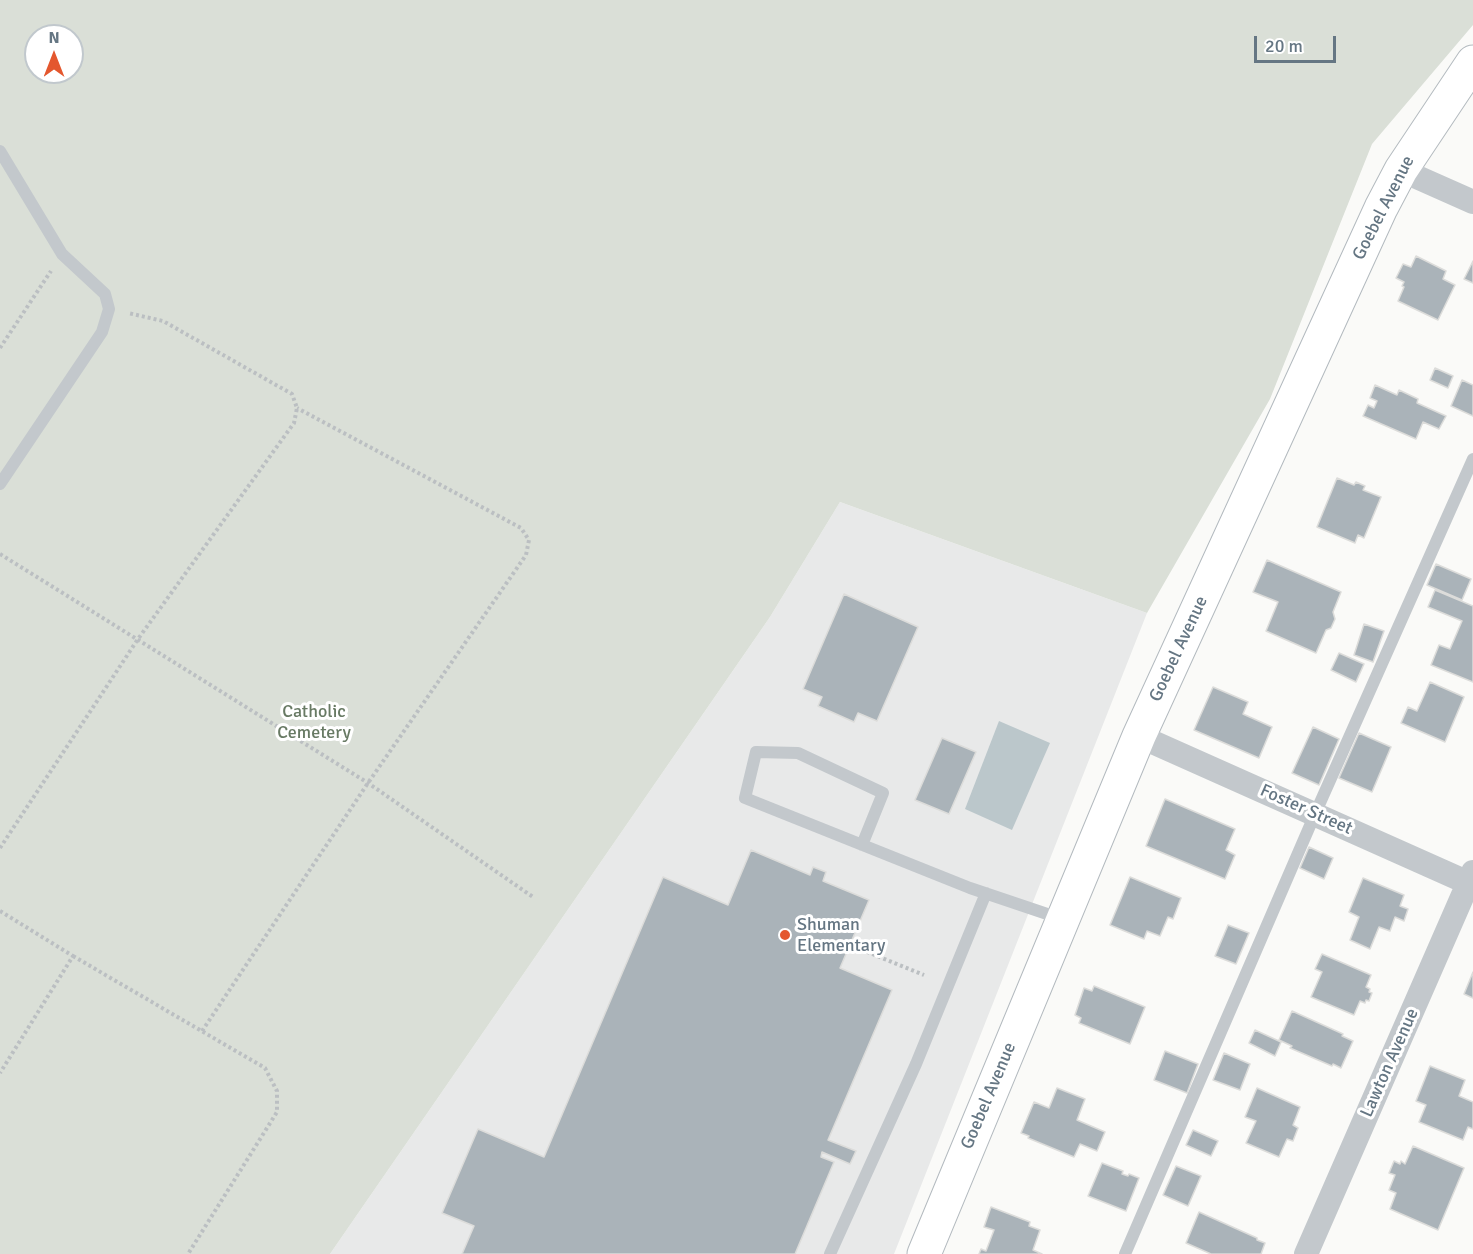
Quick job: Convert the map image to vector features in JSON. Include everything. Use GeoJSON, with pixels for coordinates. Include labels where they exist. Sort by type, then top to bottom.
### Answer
{"type":"FeatureCollection","features":[{"type":"Feature","properties":{"kind":"street","name":"Goebel Avenue"},"geometry":{"type":"LineString","coordinates":[[924,1254],[1139,736],[1381,208],[1401,170],[1473,62]]}},
{"type":"Feature","properties":{"kind":"street"},"geometry":{"type":"LineString","coordinates":[[1401,170],[1473,202]]}},
{"type":"Feature","properties":{"kind":"street","name":"Foster Street"},"geometry":{"type":"LineString","coordinates":[[1139,736],[1472,880]]}},
{"type":"Feature","properties":{"kind":"street","name":"Lawton Avenue"},"geometry":{"type":"LineString","coordinates":[[1306,1254],[1472,880]]}},
{"type":"Feature","properties":{"kind":"lane"},"geometry":{"type":"LineString","coordinates":[[0,151],[62,254],[105,294],[109,309],[102,332],[0,484]]}},
{"type":"Feature","properties":{"kind":"lane"},"geometry":{"type":"LineString","coordinates":[[1125,1254],[1315,814],[1473,459]]}},
{"type":"Feature","properties":{"kind":"lane"},"geometry":{"type":"LineString","coordinates":[[862,844],[883,793],[798,753],[756,752],[745,798],[986,893],[1063,920]]}},
{"type":"Feature","properties":{"kind":"lane"},"geometry":{"type":"LineString","coordinates":[[830,1254],[916,1064],[986,893]]}},
{"type":"Feature","properties":{"kind":"path"},"geometry":{"type":"LineString","coordinates":[[0,348],[62,254]]}},
{"type":"Feature","properties":{"kind":"path"},"geometry":{"type":"LineString","coordinates":[[0,848],[138,639],[294,423],[297,408],[292,394],[163,321],[109,309]]}},
{"type":"Feature","properties":{"kind":"path"},"geometry":{"type":"LineString","coordinates":[[202,1032],[368,783],[526,555],[529,540],[521,528],[297,408]]}},
{"type":"Feature","properties":{"kind":"path"},"geometry":{"type":"LineString","coordinates":[[0,554],[368,783],[533,897]]}},
{"type":"Feature","properties":{"kind":"path"},"geometry":{"type":"LineString","coordinates":[[0,911],[265,1068],[278,1091],[277,1112],[188,1254]]}},
{"type":"Feature","properties":{"kind":"path"},"geometry":{"type":"LineString","coordinates":[[850,945],[924,975]]}},
{"type":"Feature","properties":{"kind":"path"},"geometry":{"type":"LineString","coordinates":[[0,1073],[73,956]]}},
{"type":"Feature","properties":{"kind":"shaded area","name":"Shuman Elementary"},"geometry":{"type":"Polygon","coordinates":[[[840,502],[1147,613],[894,1254],[330,1254],[770,617],[840,502]]]}},
{"type":"Feature","properties":{"kind":"shaded area"},"geometry":{"type":"Polygon","coordinates":[[[999,721],[1050,743],[1012,830],[965,809],[999,721]]]}},
{"type":"Feature","properties":{"kind":"green space","name":"Catholic Cemetery"},"geometry":{"type":"Polygon","coordinates":[[[0,0],[1473,0],[1473,25],[1372,144],[1270,399],[1147,613],[840,502],[770,617],[330,1254],[0,1254],[0,0]]]}},
{"type":"Feature","properties":{"kind":"building"},"geometry":{"type":"Polygon","coordinates":[[[1416,256],[1446,271],[1443,279],[1455,285],[1438,320],[1398,301],[1404,282],[1396,278],[1403,264],[1411,267],[1416,256]]]}},
{"type":"Feature","properties":{"kind":"building"},"geometry":{"type":"Polygon","coordinates":[[[1473,261],[1473,283],[1464,279],[1473,261]]]}},
{"type":"Feature","properties":{"kind":"building"},"geometry":{"type":"Polygon","coordinates":[[[1435,368],[1453,376],[1448,388],[1430,380],[1435,368]]]}},
{"type":"Feature","properties":{"kind":"building"},"geometry":{"type":"Polygon","coordinates":[[[1462,380],[1473,385],[1473,416],[1451,406],[1462,380]]]}},
{"type":"Feature","properties":{"kind":"building"},"geometry":{"type":"Polygon","coordinates":[[[1375,385],[1397,395],[1399,390],[1418,399],[1417,403],[1446,416],[1439,429],[1423,422],[1416,439],[1363,416],[1368,405],[1374,408],[1377,401],[1370,398],[1375,385]]]}},
{"type":"Feature","properties":{"kind":"building"},"geometry":{"type":"Polygon","coordinates":[[[1337,478],[1354,485],[1356,482],[1365,486],[1363,490],[1381,497],[1364,538],[1358,535],[1355,543],[1317,527],[1337,478]]]}},
{"type":"Feature","properties":{"kind":"building"},"geometry":{"type":"Polygon","coordinates":[[[1267,560],[1341,592],[1333,612],[1335,619],[1331,628],[1326,630],[1316,653],[1266,631],[1278,602],[1253,592],[1267,560]]]}},
{"type":"Feature","properties":{"kind":"building"},"geometry":{"type":"Polygon","coordinates":[[[1436,564],[1471,579],[1462,600],[1427,585],[1436,564]]]}},
{"type":"Feature","properties":{"kind":"building"},"geometry":{"type":"Polygon","coordinates":[[[1435,590],[1473,606],[1473,682],[1431,665],[1439,645],[1450,649],[1462,621],[1428,607],[1435,590]]]}},
{"type":"Feature","properties":{"kind":"building"},"geometry":{"type":"Polygon","coordinates":[[[844,594],[918,627],[877,721],[858,713],[854,722],[818,706],[822,697],[803,689],[844,594]]]}},
{"type":"Feature","properties":{"kind":"building"},"geometry":{"type":"Polygon","coordinates":[[[1364,624],[1384,631],[1373,662],[1354,655],[1364,624]]]}},
{"type":"Feature","properties":{"kind":"building"},"geometry":{"type":"Polygon","coordinates":[[[1339,653],[1364,664],[1356,682],[1331,670],[1339,653]]]}},
{"type":"Feature","properties":{"kind":"building"},"geometry":{"type":"Polygon","coordinates":[[[1430,682],[1464,697],[1445,742],[1401,723],[1408,707],[1417,711],[1430,682]]]}},
{"type":"Feature","properties":{"kind":"building"},"geometry":{"type":"Polygon","coordinates":[[[1213,687],[1248,702],[1243,714],[1272,727],[1259,758],[1194,730],[1213,687]]]}},
{"type":"Feature","properties":{"kind":"building"},"geometry":{"type":"Polygon","coordinates":[[[1313,727],[1339,739],[1319,785],[1292,773],[1313,727]]]}},
{"type":"Feature","properties":{"kind":"building"},"geometry":{"type":"Polygon","coordinates":[[[1359,733],[1391,747],[1372,792],[1339,778],[1359,733]]]}},
{"type":"Feature","properties":{"kind":"building"},"geometry":{"type":"Polygon","coordinates":[[[942,738],[976,752],[949,814],[915,800],[942,738]]]}},
{"type":"Feature","properties":{"kind":"building"},"geometry":{"type":"Polygon","coordinates":[[[1165,799],[1235,829],[1226,850],[1235,855],[1225,879],[1146,846],[1165,799]]]}},
{"type":"Feature","properties":{"kind":"building"},"geometry":{"type":"Polygon","coordinates":[[[1309,847],[1333,858],[1324,879],[1300,868],[1309,847]]]}},
{"type":"Feature","properties":{"kind":"building"},"geometry":{"type":"Polygon","coordinates":[[[751,850],[810,875],[813,867],[826,872],[823,881],[869,900],[840,968],[892,990],[828,1140],[856,1151],[850,1164],[822,1152],[821,1157],[834,1162],[795,1254],[462,1254],[474,1226],[442,1213],[478,1129],[544,1157],[663,877],[728,905],[751,850]]]}},
{"type":"Feature","properties":{"kind":"building"},"geometry":{"type":"Polygon","coordinates":[[[1130,877],[1181,898],[1173,919],[1168,917],[1160,936],[1147,931],[1144,939],[1110,925],[1130,877]]]}},
{"type":"Feature","properties":{"kind":"building"},"geometry":{"type":"Polygon","coordinates":[[[1363,878],[1404,895],[1400,906],[1408,909],[1404,921],[1395,917],[1390,931],[1379,927],[1370,949],[1350,940],[1359,917],[1349,912],[1363,878]]]}},
{"type":"Feature","properties":{"kind":"building"},"geometry":{"type":"Polygon","coordinates":[[[1228,925],[1249,933],[1236,964],[1215,956],[1228,925]]]}},
{"type":"Feature","properties":{"kind":"building"},"geometry":{"type":"Polygon","coordinates":[[[1322,954],[1371,975],[1366,987],[1372,993],[1369,1001],[1366,1000],[1365,1003],[1360,1001],[1354,1015],[1311,997],[1322,972],[1315,969],[1322,954]]]}},
{"type":"Feature","properties":{"kind":"building"},"geometry":{"type":"Polygon","coordinates":[[[1473,972],[1473,998],[1464,994],[1473,972]]]}},
{"type":"Feature","properties":{"kind":"building"},"geometry":{"type":"Polygon","coordinates":[[[1094,986],[1145,1007],[1130,1044],[1079,1023],[1081,1018],[1075,1015],[1084,988],[1092,991],[1094,986]]]}},
{"type":"Feature","properties":{"kind":"building"},"geometry":{"type":"Polygon","coordinates":[[[1292,1011],[1343,1034],[1342,1036],[1353,1041],[1341,1068],[1290,1048],[1292,1046],[1279,1040],[1292,1011]]]}},
{"type":"Feature","properties":{"kind":"building"},"geometry":{"type":"Polygon","coordinates":[[[1255,1030],[1281,1042],[1275,1056],[1249,1043],[1255,1030]]]}},
{"type":"Feature","properties":{"kind":"building"},"geometry":{"type":"Polygon","coordinates":[[[1165,1051],[1198,1064],[1187,1093],[1154,1080],[1165,1051]]]}},
{"type":"Feature","properties":{"kind":"building"},"geometry":{"type":"Polygon","coordinates":[[[1224,1053],[1250,1064],[1240,1090],[1213,1080],[1224,1053]]]}},
{"type":"Feature","properties":{"kind":"building"},"geometry":{"type":"Polygon","coordinates":[[[1430,1066],[1465,1080],[1459,1096],[1473,1102],[1473,1129],[1468,1127],[1463,1140],[1419,1122],[1426,1105],[1416,1101],[1430,1066]]]}},
{"type":"Feature","properties":{"kind":"building"},"geometry":{"type":"Polygon","coordinates":[[[1057,1088],[1085,1099],[1077,1120],[1105,1132],[1097,1151],[1080,1144],[1074,1157],[1021,1133],[1034,1102],[1049,1108],[1057,1088]]]}},
{"type":"Feature","properties":{"kind":"building"},"geometry":{"type":"Polygon","coordinates":[[[1257,1088],[1300,1107],[1293,1125],[1298,1128],[1293,1141],[1287,1139],[1279,1157],[1246,1143],[1256,1121],[1245,1117],[1257,1088]]]}},
{"type":"Feature","properties":{"kind":"building"},"geometry":{"type":"Polygon","coordinates":[[[1193,1130],[1218,1141],[1211,1156],[1186,1145],[1193,1130]]]}},
{"type":"Feature","properties":{"kind":"building"},"geometry":{"type":"Polygon","coordinates":[[[1413,1146],[1464,1168],[1438,1230],[1390,1209],[1396,1193],[1389,1190],[1395,1175],[1389,1173],[1394,1161],[1400,1164],[1401,1161],[1405,1164],[1413,1146]]]}},
{"type":"Feature","properties":{"kind":"building"},"geometry":{"type":"Polygon","coordinates":[[[1102,1163],[1123,1171],[1122,1174],[1139,1178],[1126,1211],[1088,1196],[1102,1163]]]}},
{"type":"Feature","properties":{"kind":"building"},"geometry":{"type":"Polygon","coordinates":[[[1176,1166],[1201,1176],[1188,1206],[1163,1195],[1176,1166]]]}},
{"type":"Feature","properties":{"kind":"building"},"geometry":{"type":"Polygon","coordinates":[[[991,1207],[1030,1222],[1029,1226],[1040,1230],[1033,1250],[1042,1254],[979,1254],[981,1249],[986,1251],[994,1230],[984,1227],[991,1207]]]}},
{"type":"Feature","properties":{"kind":"building"},"geometry":{"type":"Polygon","coordinates":[[[1199,1212],[1265,1243],[1261,1254],[1211,1254],[1186,1243],[1199,1212]]]}},
{"type":"Feature","properties":{"kind":"place","name":"Shuman Elementary"},"geometry":{"type":"Point","coordinates":[785,935]}}]}
